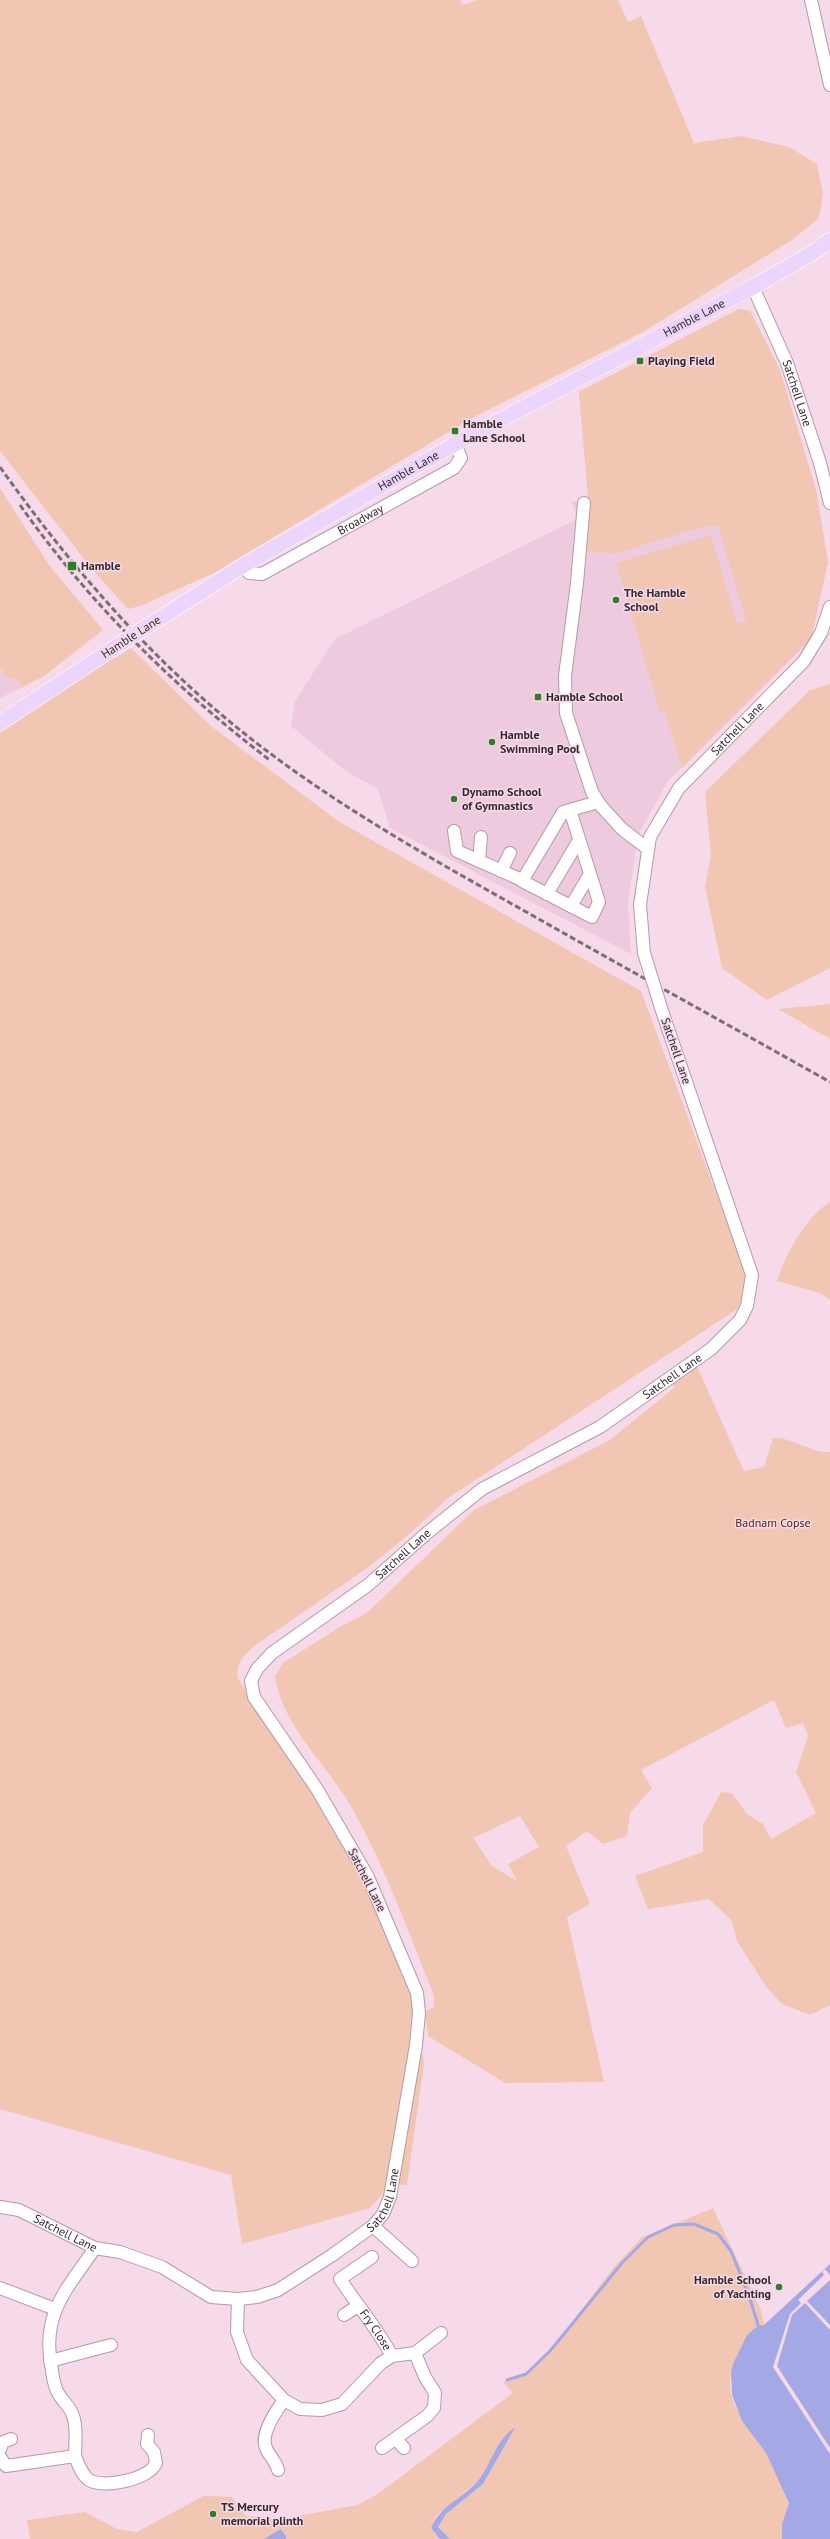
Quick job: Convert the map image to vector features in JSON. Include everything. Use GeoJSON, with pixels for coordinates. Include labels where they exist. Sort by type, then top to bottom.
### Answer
{"type":"FeatureCollection","features":[{"type":"Feature","properties":{"kind":"main road","name":"Hamble Lane"},"geometry":{"type":"LineString","coordinates":[[0,724],[123,642],[244,565],[455,444],[753,287],[814,252],[830,240]]}},
{"type":"Feature","properties":{"kind":"street"},"geometry":{"type":"LineString","coordinates":[[811,0],[830,85]]}},
{"type":"Feature","properties":{"kind":"street","name":"Satchell Lane"},"geometry":{"type":"LineString","coordinates":[[753,287],[786,363],[820,463],[830,503]]}},
{"type":"Feature","properties":{"kind":"street"},"geometry":{"type":"LineString","coordinates":[[584,503],[577,583],[565,676],[566,713],[592,792],[598,802],[622,830],[648,849]]}},
{"type":"Feature","properties":{"kind":"street","name":"Satchell Lane"},"geometry":{"type":"LineString","coordinates":[[0,2207],[19,2210],[95,2248],[120,2252],[162,2267],[211,2297],[238,2299],[257,2297],[283,2288],[373,2226],[388,2205],[416,2045],[419,2013],[417,1993],[368,1877],[317,1789],[254,1697],[251,1681],[257,1669],[272,1653],[368,1585],[427,1533],[482,1489],[600,1426],[711,1349],[740,1320],[747,1306],[752,1275],[663,1014],[644,953],[640,905],[650,837],[679,788],[804,661],[821,633],[830,607]]}},
{"type":"Feature","properties":{"kind":"street"},"geometry":{"type":"LineString","coordinates":[[522,880],[563,812],[598,802]]}},
{"type":"Feature","properties":{"kind":"street"},"geometry":{"type":"LineString","coordinates":[[454,831],[457,851],[522,880],[592,916],[599,902],[570,810]]}},
{"type":"Feature","properties":{"kind":"street"},"geometry":{"type":"LineString","coordinates":[[479,861],[481,837]]}},
{"type":"Feature","properties":{"kind":"street"},"geometry":{"type":"LineString","coordinates":[[547,894],[579,840]]}},
{"type":"Feature","properties":{"kind":"street"},"geometry":{"type":"LineString","coordinates":[[501,871],[510,853]]}},
{"type":"Feature","properties":{"kind":"street"},"geometry":{"type":"LineString","coordinates":[[571,906],[590,874]]}},
{"type":"Feature","properties":{"kind":"street"},"geometry":{"type":"LineString","coordinates":[[373,2226],[412,2262]]}},
{"type":"Feature","properties":{"kind":"street"},"geometry":{"type":"LineString","coordinates":[[95,2248],[55,2309],[49,2328],[48,2347],[57,2392],[71,2412],[76,2426],[75,2456],[79,2468],[89,2480],[103,2484],[117,2482],[146,2474],[153,2469],[156,2457],[144,2442]]}},
{"type":"Feature","properties":{"kind":"street","name":"Fry Close"},"geometry":{"type":"LineString","coordinates":[[372,2257],[340,2279],[358,2306],[378,2330],[392,2356]]}},
{"type":"Feature","properties":{"kind":"street"},"geometry":{"type":"LineString","coordinates":[[0,2288],[55,2309]]}},
{"type":"Feature","properties":{"kind":"street"},"geometry":{"type":"LineString","coordinates":[[238,2299],[237,2332],[247,2360],[284,2400],[300,2409],[322,2410],[342,2404],[381,2363],[392,2356],[415,2353],[441,2333]]}},
{"type":"Feature","properties":{"kind":"street","name":"Fry Close"},"geometry":{"type":"LineString","coordinates":[[344,2315],[358,2306]]}},
{"type":"Feature","properties":{"kind":"street"},"geometry":{"type":"LineString","coordinates":[[50,2361],[111,2345]]}},
{"type":"Feature","properties":{"kind":"street"},"geometry":{"type":"LineString","coordinates":[[382,2448],[427,2416],[436,2403],[435,2393],[425,2377],[415,2353]]}},
{"type":"Feature","properties":{"kind":"street"},"geometry":{"type":"LineString","coordinates":[[280,2463],[266,2448],[265,2439],[276,2410],[284,2400]]}},
{"type":"Feature","properties":{"kind":"street"},"geometry":{"type":"LineString","coordinates":[[396,2439],[404,2448]]}},
{"type":"Feature","properties":{"kind":"street"},"geometry":{"type":"LineString","coordinates":[[0,2457],[6,2466],[16,2466],[37,2461],[75,2456]]}},
{"type":"Feature","properties":{"kind":"shaded area","name":"The Hamble School"},"geometry":{"type":"Polygon","coordinates":[[[739,309],[750,311],[780,370],[816,490],[828,562],[811,639],[668,781],[638,835],[628,902],[631,954],[390,828],[378,789],[347,772],[291,726],[295,701],[335,639],[577,519],[572,502],[588,497],[579,392],[739,309]]]}},
{"type":"Feature","properties":{"kind":"shaded area"},"geometry":{"type":"Polygon","coordinates":[[[0,667],[7,677],[18,680],[23,687],[0,698],[0,667]]]}},
{"type":"Feature","properties":{"kind":"green space"},"geometry":{"type":"Polygon","coordinates":[[[0,0],[460,0],[463,5],[477,0],[618,0],[628,22],[641,16],[694,143],[742,136],[789,147],[817,164],[823,194],[819,218],[792,240],[643,332],[472,418],[214,573],[140,606],[128,609],[92,569],[0,451],[0,0]]]}},
{"type":"Feature","properties":{"kind":"green space"},"geometry":{"type":"Polygon","coordinates":[[[739,309],[750,311],[780,370],[816,490],[828,562],[811,639],[682,768],[665,711],[660,712],[616,563],[711,535],[737,624],[746,621],[718,525],[705,526],[616,553],[587,552],[588,497],[579,392],[739,309]]]}},
{"type":"Feature","properties":{"kind":"green space"},"geometry":{"type":"Polygon","coordinates":[[[0,488],[49,565],[103,630],[44,676],[23,687],[18,680],[7,677],[0,667],[0,488]]]}},
{"type":"Feature","properties":{"kind":"green space"},"geometry":{"type":"Polygon","coordinates":[[[131,648],[211,726],[338,821],[641,991],[747,1276],[744,1296],[736,1310],[448,1498],[406,1537],[370,1566],[253,1647],[242,1658],[237,1671],[238,1679],[313,1789],[365,1882],[413,1997],[416,2045],[423,2056],[424,2063],[407,2185],[392,2184],[370,2208],[242,2244],[231,2175],[0,2109],[0,733],[109,659],[115,658],[131,648]]]}},
{"type":"Feature","properties":{"kind":"green space"},"geometry":{"type":"Polygon","coordinates":[[[830,684],[830,968],[767,1000],[722,968],[705,886],[711,856],[705,792],[810,690],[830,684]]]}},
{"type":"Feature","properties":{"kind":"green space"},"geometry":{"type":"Polygon","coordinates":[[[830,1004],[830,1039],[778,1009],[830,1004]]]}},
{"type":"Feature","properties":{"kind":"green space"},"geometry":{"type":"Polygon","coordinates":[[[830,1202],[830,1300],[820,1293],[777,1281],[785,1260],[798,1237],[813,1217],[830,1202]]]}},
{"type":"Feature","properties":{"kind":"green space","name":"Badnam Copse"},"geometry":{"type":"Polygon","coordinates":[[[695,1362],[744,1471],[764,1467],[773,1438],[788,1440],[823,1452],[830,1452],[830,2005],[810,2015],[782,2004],[767,1988],[737,1941],[732,1921],[709,1899],[648,1909],[635,1876],[703,1852],[703,1825],[721,1792],[732,1793],[747,1814],[763,1824],[771,1839],[816,1813],[796,1772],[808,1736],[803,1723],[786,1728],[774,1700],[641,1770],[652,1788],[630,1813],[627,1836],[603,1844],[587,1831],[566,1846],[590,1904],[567,1917],[604,2082],[505,2083],[428,2036],[425,2011],[434,2007],[434,1996],[396,1902],[376,1855],[353,1810],[343,1793],[297,1730],[287,1713],[275,1676],[283,1663],[343,1625],[367,1613],[474,1510],[610,1440],[674,1388],[671,1375],[695,1362]],[[520,1816],[473,1838],[492,1866],[517,1881],[508,1864],[539,1847],[520,1816]]]}},
{"type":"Feature","properties":{"kind":"green space"},"geometry":{"type":"Polygon","coordinates":[[[713,2208],[761,2310],[764,2325],[754,2332],[742,2346],[731,2372],[730,2385],[736,2408],[770,2459],[789,2503],[782,2524],[782,2539],[450,2539],[438,2527],[446,2514],[483,2484],[515,2429],[476,2483],[437,2515],[431,2528],[440,2539],[30,2539],[27,2520],[85,2512],[117,2529],[137,2532],[203,2496],[232,2497],[246,2516],[281,2519],[358,2505],[379,2493],[513,2393],[503,2382],[526,2374],[559,2339],[615,2266],[641,2238],[713,2208]]]}},
{"type":"Feature","properties":{"kind":"water"},"geometry":{"type":"Polygon","coordinates":[[[830,2264],[830,2539],[782,2539],[782,2524],[789,2503],[766,2453],[742,2421],[732,2395],[731,2372],[733,2364],[747,2335],[758,2326],[764,2325],[830,2264]]]}},
{"type":"Feature","properties":{"kind":"water"},"geometry":{"type":"Polygon","coordinates":[[[515,2428],[483,2484],[446,2514],[438,2527],[450,2539],[440,2539],[431,2528],[435,2520],[440,2513],[476,2483],[486,2469],[498,2446],[508,2433],[515,2428]]]}},
{"type":"Feature","properties":{"kind":"water"},"geometry":{"type":"Polygon","coordinates":[[[281,2529],[286,2536],[286,2539],[264,2539],[281,2529]]]}},
{"type":"Feature","properties":{"kind":"pier"},"geometry":{"type":"Polygon","coordinates":[[[825,2269],[830,2275],[830,2280],[807,2301],[830,2325],[830,2330],[805,2303],[792,2315],[777,2366],[830,2448],[830,2454],[773,2367],[790,2314],[801,2303],[798,2300],[824,2275],[822,2272],[825,2269]]]}},
{"type":"Feature","properties":{"kind":"waterway"},"geometry":{"type":"LineString","coordinates":[[507,2380],[526,2374],[550,2351],[622,2263],[648,2237],[674,2225],[694,2224],[718,2234],[731,2251],[749,2296],[759,2328]]}},
{"type":"Feature","properties":{"kind":"railway"},"geometry":{"type":"LineString","coordinates":[[0,467],[53,538],[111,607],[142,640],[206,701],[275,757],[347,807],[422,853],[830,1082]]}},
{"type":"Feature","properties":{"kind":"railway"},"geometry":{"type":"LineString","coordinates":[[20,505],[75,576],[136,643],[201,704],[271,761]]}},
{"type":"Feature","properties":{"kind":"place","name":"Playing Field"},"geometry":{"type":"Point","coordinates":[640,361]}},
{"type":"Feature","properties":{"kind":"place","name":"Hamble Lane School"},"geometry":{"type":"Point","coordinates":[455,431]}},
{"type":"Feature","properties":{"kind":"place","name":"Hamble"},"geometry":{"type":"Point","coordinates":[72,566]}},
{"type":"Feature","properties":{"kind":"place","name":"The Hamble School"},"geometry":{"type":"Point","coordinates":[616,600]}},
{"type":"Feature","properties":{"kind":"place","name":"Hamble School"},"geometry":{"type":"Point","coordinates":[538,697]}},
{"type":"Feature","properties":{"kind":"place","name":"Hamble Swimming Pool"},"geometry":{"type":"Point","coordinates":[492,742]}},
{"type":"Feature","properties":{"kind":"place","name":"Dynamo School of Gymnastics"},"geometry":{"type":"Point","coordinates":[454,799]}},
{"type":"Feature","properties":{"kind":"place","name":"Hamble School of Yachting"},"geometry":{"type":"Point","coordinates":[779,2287]}},
{"type":"Feature","properties":{"kind":"place","name":"TS Mercury memorial plinth"},"geometry":{"type":"Point","coordinates":[213,2514]}}]}
